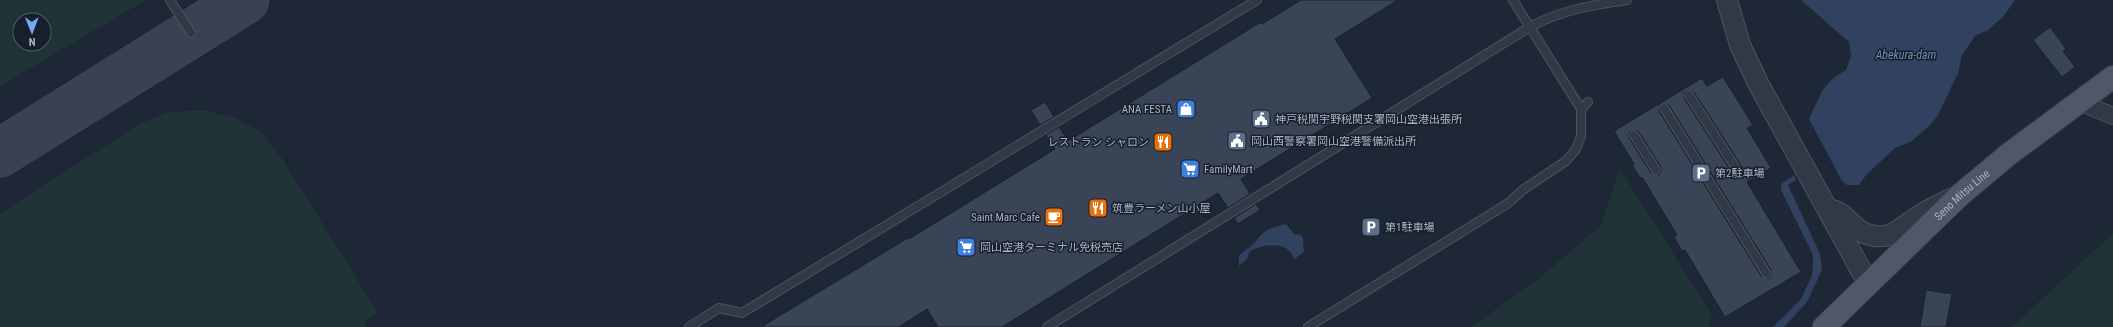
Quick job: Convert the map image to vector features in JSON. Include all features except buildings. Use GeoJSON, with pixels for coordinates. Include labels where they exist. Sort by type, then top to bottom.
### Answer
{"type":"FeatureCollection","features":[{"type":"Feature","properties":{"kind":"main road","name":"Seno Mitsu Line"},"geometry":{"type":"LineString","coordinates":[[1824,327],[1960,195],[2009,154],[2113,77]]}},
{"type":"Feature","properties":{"kind":"street"},"geometry":{"type":"LineString","coordinates":[[1728,0],[1740,45],[1759,85],[1868,283]]}},
{"type":"Feature","properties":{"kind":"street"},"geometry":{"type":"LineString","coordinates":[[2079,102],[2113,116]]}},
{"type":"Feature","properties":{"kind":"street"},"geometry":{"type":"LineString","coordinates":[[1828,209],[1839,211],[1862,232],[1876,237],[1901,230],[1921,214],[1960,195]]}},
{"type":"Feature","properties":{"kind":"lane"},"geometry":{"type":"LineString","coordinates":[[170,0],[191,33]]}},
{"type":"Feature","properties":{"kind":"lane"},"geometry":{"type":"LineString","coordinates":[[689,327],[720,308],[742,313],[1257,0]]}},
{"type":"Feature","properties":{"kind":"lane"},"geometry":{"type":"LineString","coordinates":[[1308,327],[1507,204],[1524,189],[1566,161],[1576,149],[1581,136],[1581,109],[1513,0]]}},
{"type":"Feature","properties":{"kind":"lane"},"geometry":{"type":"LineString","coordinates":[[1047,327],[1530,27],[1574,9],[1626,0]]}},
{"type":"Feature","properties":{"kind":"lane"},"geometry":{"type":"LineString","coordinates":[[1689,95],[1739,173]]}},
{"type":"Feature","properties":{"kind":"lane"},"geometry":{"type":"LineString","coordinates":[[1581,109],[1588,102]]}},
{"type":"Feature","properties":{"kind":"lane"},"geometry":{"type":"LineString","coordinates":[[1664,108],[1766,273]]}},
{"type":"Feature","properties":{"kind":"lane"},"geometry":{"type":"LineString","coordinates":[[1634,135],[1656,170]]}},
{"type":"Feature","properties":{"kind":"green space"},"geometry":{"type":"Polygon","coordinates":[[[0,0],[146,0],[0,86],[0,0]]]}},
{"type":"Feature","properties":{"kind":"green space"},"geometry":{"type":"Polygon","coordinates":[[[202,110],[233,117],[260,131],[283,160],[378,313],[365,320],[366,327],[0,327],[0,214],[139,124],[169,112],[202,110]]]}},
{"type":"Feature","properties":{"kind":"green space"},"geometry":{"type":"Polygon","coordinates":[[[1620,169],[1712,315],[1708,327],[1471,327],[1542,276],[1600,226],[1620,169]]]}},
{"type":"Feature","properties":{"kind":"green space"},"geometry":{"type":"Polygon","coordinates":[[[2113,233],[2113,327],[2012,327],[2113,233]]]}},
{"type":"Feature","properties":{"kind":"water","name":"Abekura-dam"},"geometry":{"type":"Polygon","coordinates":[[[1801,0],[2015,0],[2003,17],[1988,30],[1975,36],[1962,55],[1958,73],[1937,117],[1929,126],[1912,141],[1895,148],[1867,174],[1859,185],[1847,185],[1842,181],[1809,119],[1822,91],[1832,79],[1846,70],[1851,56],[1849,42],[1801,0]]]}},
{"type":"Feature","properties":{"kind":"water"},"geometry":{"type":"Polygon","coordinates":[[[1794,175],[1796,180],[1788,185],[1820,254],[1822,270],[1807,302],[1784,327],[1773,327],[1801,299],[1812,275],[1813,255],[1781,190],[1781,184],[1794,175]]]}},
{"type":"Feature","properties":{"kind":"water"},"geometry":{"type":"Polygon","coordinates":[[[1286,224],[1294,234],[1301,235],[1303,238],[1304,252],[1294,259],[1287,249],[1281,246],[1274,245],[1260,247],[1249,252],[1247,259],[1239,266],[1239,256],[1261,235],[1267,230],[1286,224]]]}},
{"type":"Feature","properties":{"kind":"taxiway"},"geometry":{"type":"LineString","coordinates":[[0,153],[245,0]]}},
{"type":"Feature","properties":{"kind":"place","name":"ANA FESTA"},"geometry":{"type":"Point","coordinates":[1186,109]}},
{"type":"Feature","properties":{"kind":"place","name":"神戸税関宇野税関支署岡山空港出張所"},"geometry":{"type":"Point","coordinates":[1261,119]}},
{"type":"Feature","properties":{"kind":"place","name":"岡山西警察署岡山空港警備派出所"},"geometry":{"type":"Point","coordinates":[1237,141]}},
{"type":"Feature","properties":{"kind":"place","name":"レストラン シャロン"},"geometry":{"type":"Point","coordinates":[1163,142]}},
{"type":"Feature","properties":{"kind":"place","name":"FamilyMart"},"geometry":{"type":"Point","coordinates":[1190,169]}},
{"type":"Feature","properties":{"kind":"place","name":"第2駐車場"},"geometry":{"type":"Point","coordinates":[1701,173]}},
{"type":"Feature","properties":{"kind":"place","name":"筑豊ラーメン山小屋"},"geometry":{"type":"Point","coordinates":[1098,208]}},
{"type":"Feature","properties":{"kind":"place","name":"Saint Marc Cafe"},"geometry":{"type":"Point","coordinates":[1054,217]}},
{"type":"Feature","properties":{"kind":"place","name":"第1駐車場"},"geometry":{"type":"Point","coordinates":[1371,227]}},
{"type":"Feature","properties":{"kind":"place","name":"岡山空港ターミナル免税売店"},"geometry":{"type":"Point","coordinates":[966,247]}}]}
